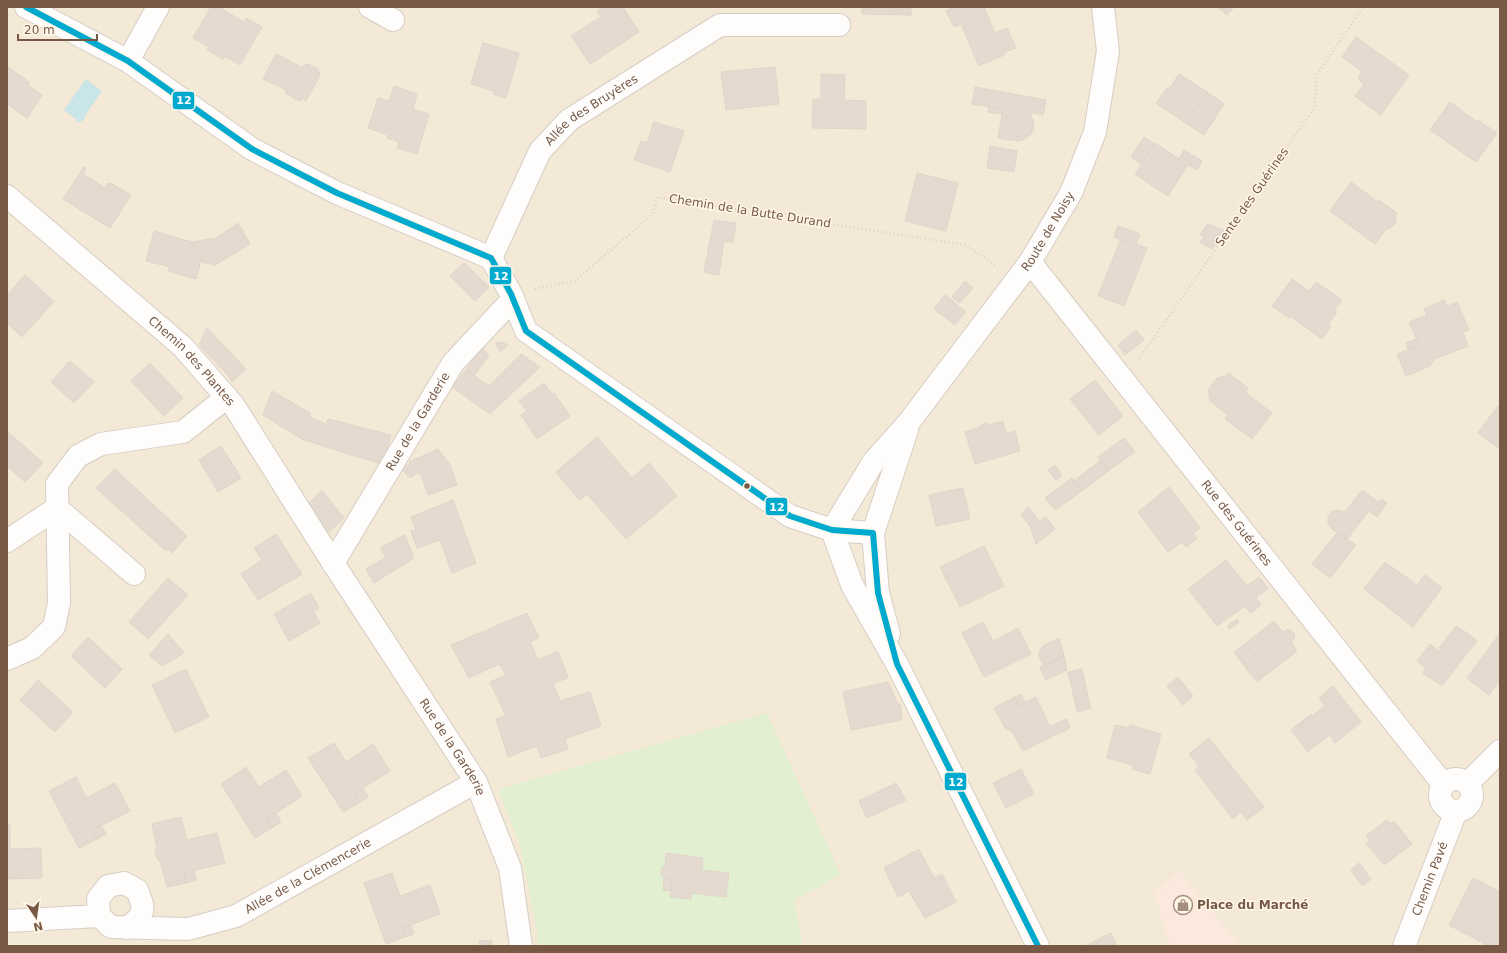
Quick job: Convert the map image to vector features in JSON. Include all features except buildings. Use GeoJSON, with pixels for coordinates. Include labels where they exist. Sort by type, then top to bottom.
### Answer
{"type":"FeatureCollection","features":[{"type":"Feature","properties":{"kind":"street"},"geometry":{"type":"LineString","coordinates":[[26,7],[128,61],[252,149],[337,193],[491,258],[512,296],[526,331],[790,516],[832,530],[873,533]]}},
{"type":"Feature","properties":{"kind":"street"},"geometry":{"type":"LineString","coordinates":[[128,61],[158,7]]}},
{"type":"Feature","properties":{"kind":"street"},"geometry":{"type":"LineString","coordinates":[[370,7],[393,20]]}},
{"type":"Feature","properties":{"kind":"street","name":"Route de Noisy"},"geometry":{"type":"LineString","coordinates":[[1038,946],[897,664],[852,585],[832,530],[874,461],[909,422],[1030,262],[1071,193],[1095,132],[1108,51],[1103,7]]}},
{"type":"Feature","properties":{"kind":"street","name":"Allée des Bruyères"},"geometry":{"type":"LineString","coordinates":[[491,258],[540,151],[569,120],[720,25],[750,16],[839,25]]}},
{"type":"Feature","properties":{"kind":"street","name":"Chemin des Plantes"},"geometry":{"type":"LineString","coordinates":[[7,196],[184,347],[238,412],[333,563]]}},
{"type":"Feature","properties":{"kind":"street","name":"Rue des Guérines"},"geometry":{"type":"LineString","coordinates":[[1030,262],[1443,784]]}},
{"type":"Feature","properties":{"kind":"street","name":"Rue de la Garderie"},"geometry":{"type":"LineString","coordinates":[[512,296],[453,363],[333,563],[476,782],[510,868],[521,946]]}},
{"type":"Feature","properties":{"kind":"street"},"geometry":{"type":"LineString","coordinates":[[7,659],[32,648],[54,627],[59,602],[57,484],[78,456],[101,444],[183,432],[227,397]]}},
{"type":"Feature","properties":{"kind":"street","name":"Route de Noisy"},"geometry":{"type":"LineString","coordinates":[[897,664],[878,593],[873,533],[909,422]]}},
{"type":"Feature","properties":{"kind":"street"},"geometry":{"type":"LineString","coordinates":[[7,541],[57,508]]}},
{"type":"Feature","properties":{"kind":"street"},"geometry":{"type":"LineString","coordinates":[[57,508],[134,574]]}},
{"type":"Feature","properties":{"kind":"street"},"geometry":{"type":"LineString","coordinates":[[1468,783],[1500,750]]}},
{"type":"Feature","properties":{"kind":"street"},"geometry":{"type":"LineString","coordinates":[[1458,778],[1468,783],[1472,793],[1470,804],[1466,808],[1456,811],[1450,811],[1446,808],[1440,799],[1439,794],[1443,784],[1447,780],[1458,778]]}},
{"type":"Feature","properties":{"kind":"street","name":"Allée de la Clémencerie"},"geometry":{"type":"LineString","coordinates":[[99,916],[111,927],[188,929],[236,916],[476,782]]}},
{"type":"Feature","properties":{"kind":"street","name":"Chemin Pavé"},"geometry":{"type":"LineString","coordinates":[[1404,946],[1456,811]]}},
{"type":"Feature","properties":{"kind":"street"},"geometry":{"type":"LineString","coordinates":[[7,921],[99,916],[98,898],[108,886],[124,883],[137,890],[143,906],[139,919],[127,928]]}},
{"type":"Feature","properties":{"kind":"path","name":"Sente des Guérines"},"geometry":{"type":"LineString","coordinates":[[1124,381],[1314,107],[1316,76],[1364,7]]}},
{"type":"Feature","properties":{"kind":"path","name":"Chemin de la Butte Durand"},"geometry":{"type":"LineString","coordinates":[[512,296],[575,281],[653,214],[657,197],[966,245],[1016,280]]}},
{"type":"Feature","properties":{"kind":"shaded area"},"geometry":{"type":"Polygon","coordinates":[[[7,7],[1500,7],[1500,946],[7,946],[7,7]]]}},
{"type":"Feature","properties":{"kind":"shaded area","name":"Place du Marché"},"geometry":{"type":"Polygon","coordinates":[[[1179,871],[1240,946],[1169,946],[1155,893],[1179,871]]]}},
{"type":"Feature","properties":{"kind":"green space"},"geometry":{"type":"Polygon","coordinates":[[[767,713],[841,875],[794,900],[803,946],[538,946],[537,929],[519,842],[498,789],[767,713]]]}},
{"type":"Feature","properties":{"kind":"water"},"geometry":{"type":"Polygon","coordinates":[[[86,79],[102,91],[84,117],[85,119],[78,123],[76,119],[64,110],[86,79]]]}},
{"type":"Feature","properties":{"kind":"transit line","name":"12"},"geometry":{"type":"LineString","coordinates":[[26,7],[128,61],[252,149],[337,193],[491,258],[511,294],[526,331],[790,516],[832,530],[873,533],[878,593],[897,664],[1038,946]]}},
{"type":"Feature","properties":{"kind":"place","name":"Place du Marché"},"geometry":{"type":"Point","coordinates":[1183,905]}}]}
